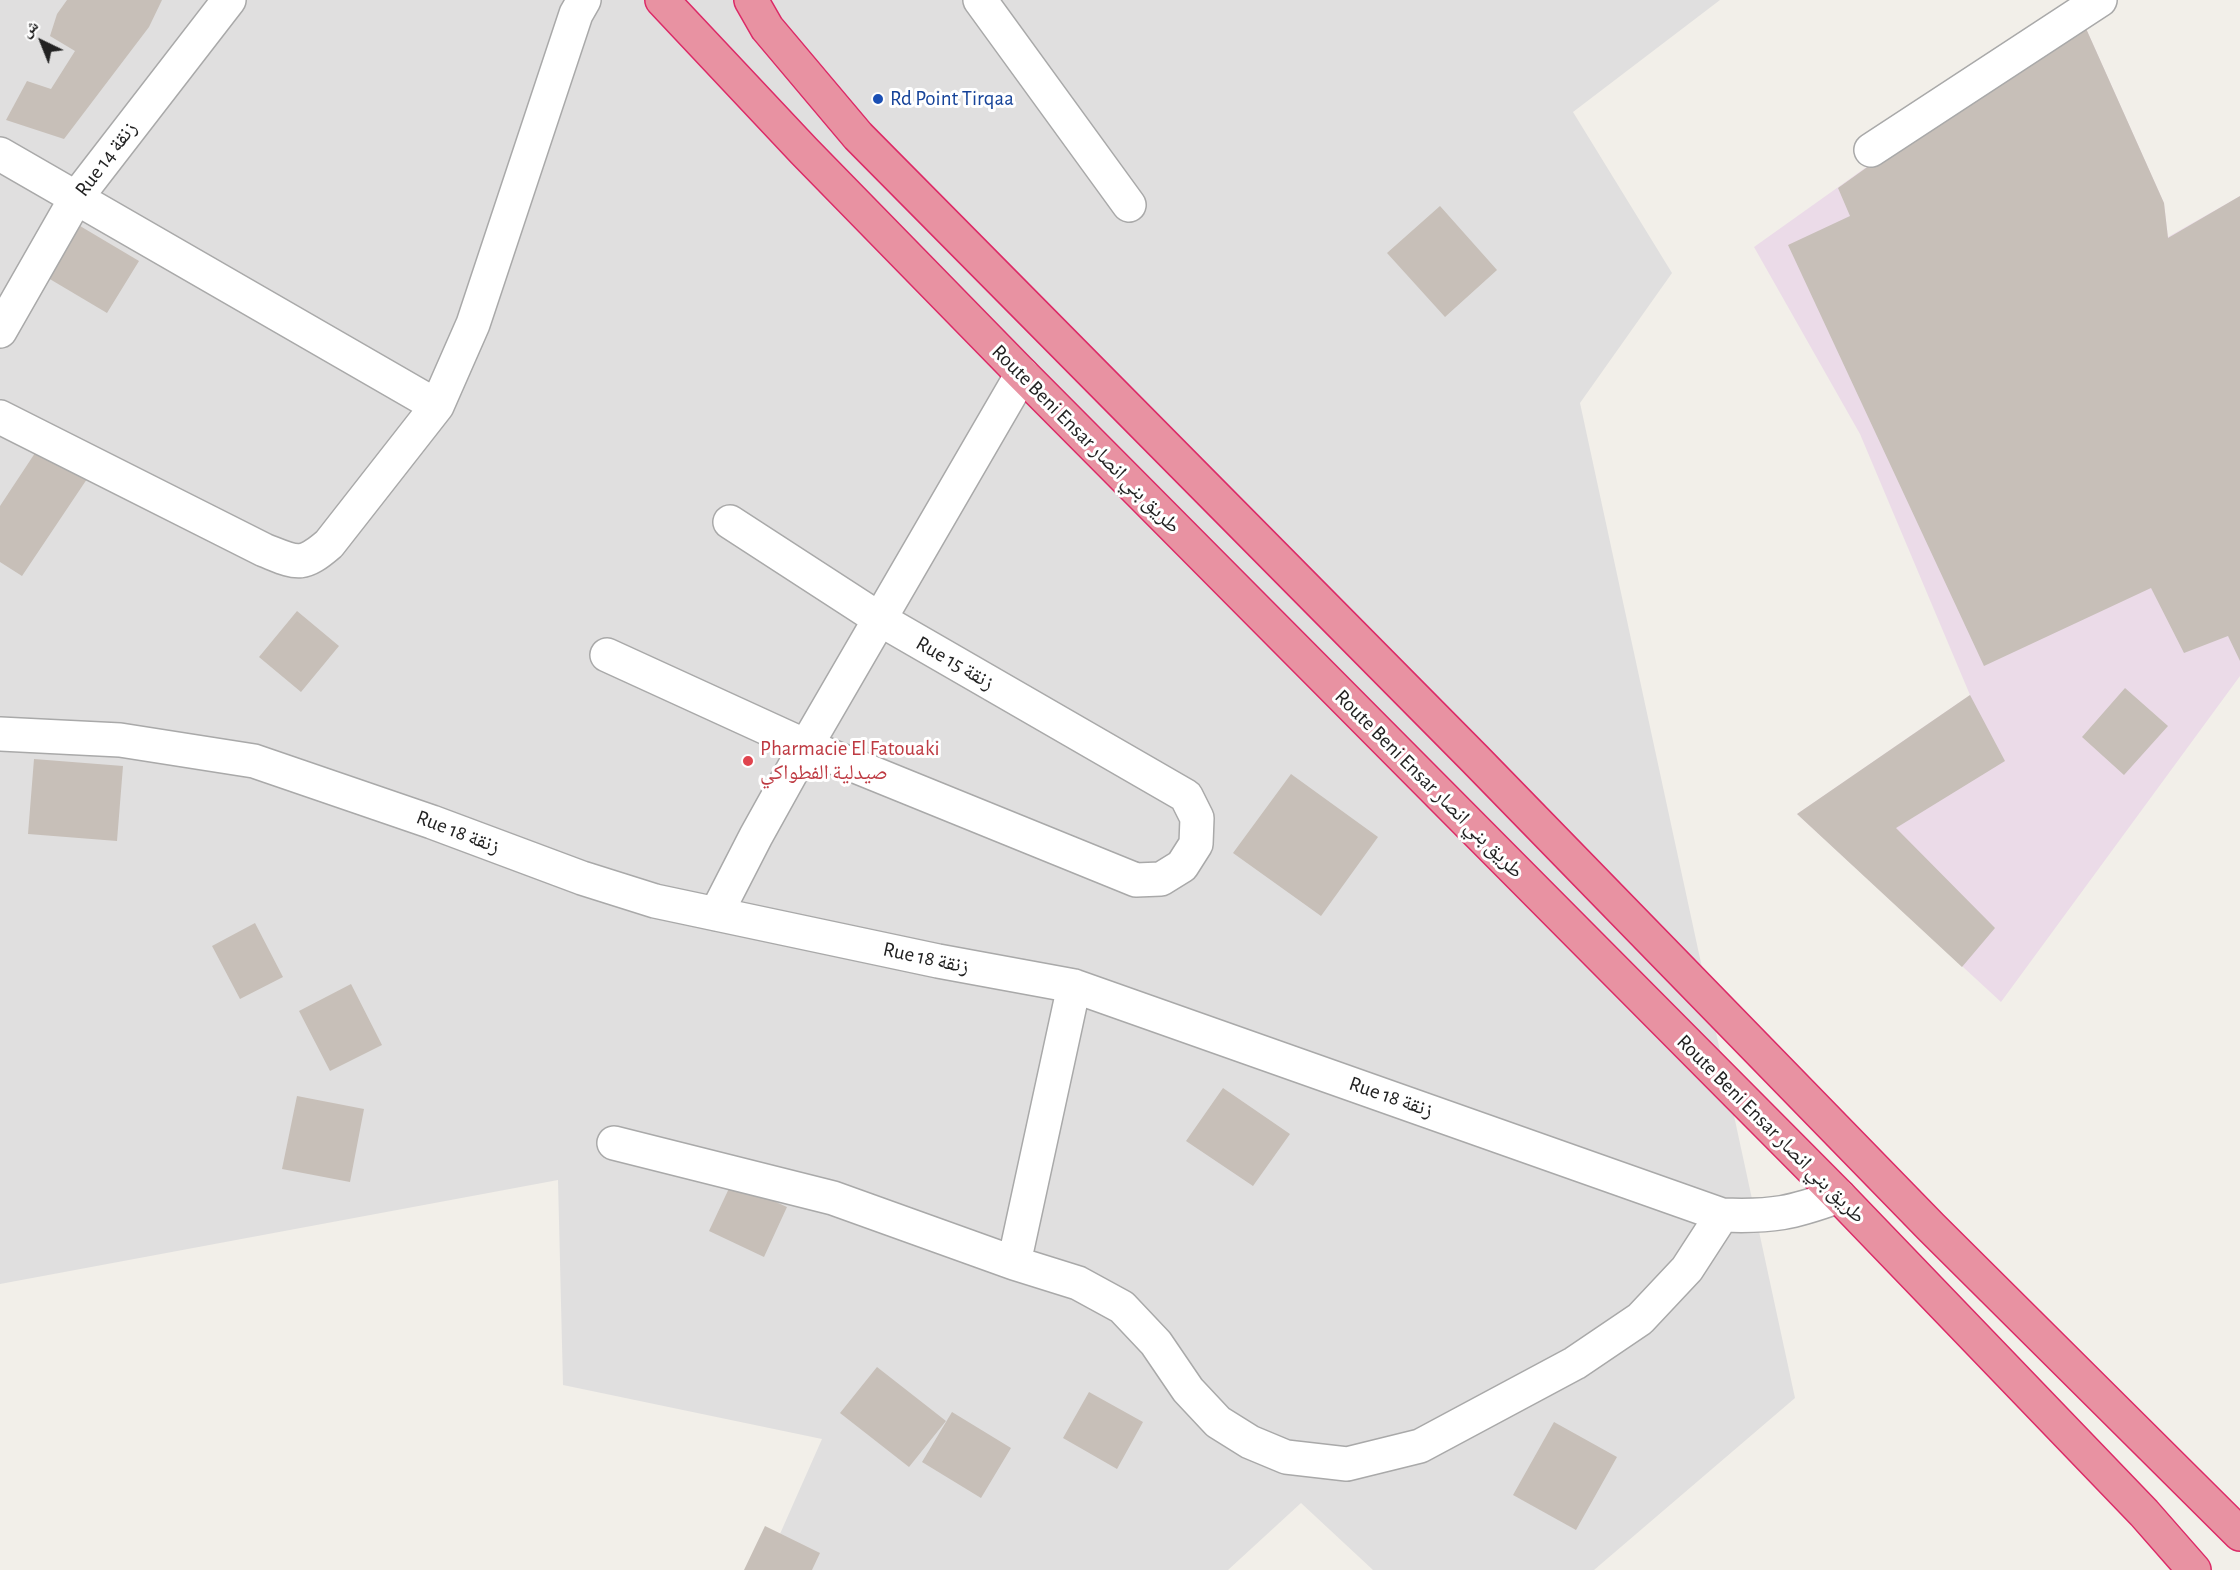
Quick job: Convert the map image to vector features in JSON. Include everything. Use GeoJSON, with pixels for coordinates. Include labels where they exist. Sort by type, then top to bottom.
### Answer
{"type":"FeatureCollection","features":[{"type":"Feature","properties":{"kind":"highway","name":"Route Beni Ensar طريق بني انصار"},"geometry":{"type":"LineString","coordinates":[[662,0],[804,151],[1022,374],[1839,1196],[2136,1504],[2194,1570]]}},
{"type":"Feature","properties":{"kind":"highway"},"geometry":{"type":"LineString","coordinates":[[751,0],[767,28],[858,135],[1467,750],[1931,1227],[2240,1534]]}},
{"type":"Feature","properties":{"kind":"street","name":"Rue 14 زنقة"},"geometry":{"type":"LineString","coordinates":[[0,331],[76,198],[229,0]]}},
{"type":"Feature","properties":{"kind":"street"},"geometry":{"type":"LineString","coordinates":[[0,417],[264,550],[292,561],[309,560],[329,544],[437,406],[473,324],[576,14],[584,0]]}},
{"type":"Feature","properties":{"kind":"street"},"geometry":{"type":"LineString","coordinates":[[980,0],[1129,205]]}},
{"type":"Feature","properties":{"kind":"street"},"geometry":{"type":"LineString","coordinates":[[1871,150],[2100,0]]}},
{"type":"Feature","properties":{"kind":"street"},"geometry":{"type":"LineString","coordinates":[[0,154],[437,406]]}},
{"type":"Feature","properties":{"kind":"street"},"geometry":{"type":"LineString","coordinates":[[716,914],[806,746],[1022,374]]}},
{"type":"Feature","properties":{"kind":"street","name":"Rue 15 زنقة"},"geometry":{"type":"LineString","coordinates":[[730,522],[881,620],[1186,796],[1197,818],[1196,844],[1182,866],[1161,879],[1136,880],[806,746]]}},
{"type":"Feature","properties":{"kind":"street"},"geometry":{"type":"LineString","coordinates":[[607,655],[806,746]]}},
{"type":"Feature","properties":{"kind":"street","name":"Rue 18 زنقة"},"geometry":{"type":"LineString","coordinates":[[0,734],[120,740],[254,761],[432,822],[582,878],[655,901],[1003,974],[1074,986],[1722,1215],[1774,1215],[1796,1212],[1839,1196]]}},
{"type":"Feature","properties":{"kind":"street"},"geometry":{"type":"LineString","coordinates":[[1014,1263],[1074,986]]}},
{"type":"Feature","properties":{"kind":"street"},"geometry":{"type":"LineString","coordinates":[[614,1143],[833,1198],[1014,1263],[1078,1283],[1122,1307],[1156,1343],[1188,1390],[1218,1422],[1250,1442],[1286,1457],[1347,1464],[1420,1446],[1575,1363],[1640,1319],[1687,1269],[1722,1215]]}},
{"type":"Feature","properties":{"kind":"shaded area"},"geometry":{"type":"Polygon","coordinates":[[[0,0],[1720,0],[1573,112],[1672,273],[1580,403],[1795,1398],[1594,1570],[1373,1570],[1301,1503],[1228,1570],[764,1570],[822,1439],[563,1385],[558,1180],[0,1284],[0,0]]]}},
{"type":"Feature","properties":{"kind":"shaded area"},"geometry":{"type":"Polygon","coordinates":[[[2080,15],[2164,203],[2168,237],[2240,196],[2240,676],[2001,1002],[1797,814],[1970,695],[1860,434],[1754,247],[2080,15]]]}},
{"type":"Feature","properties":{"kind":"building"},"geometry":{"type":"Polygon","coordinates":[[[67,0],[162,0],[149,27],[64,139],[6,120],[27,81],[51,89],[75,51],[50,36],[57,14],[67,0]]]}},
{"type":"Feature","properties":{"kind":"building"},"geometry":{"type":"Polygon","coordinates":[[[2080,15],[2164,203],[2168,238],[2240,196],[2240,661],[2228,636],[2184,653],[2151,588],[1984,666],[1788,245],[1850,216],[1838,188],[2080,15]]]}},
{"type":"Feature","properties":{"kind":"building"},"geometry":{"type":"Polygon","coordinates":[[[1440,206],[1497,270],[1445,317],[1387,253],[1440,206]]]}},
{"type":"Feature","properties":{"kind":"building"},"geometry":{"type":"Polygon","coordinates":[[[75,223],[139,261],[107,313],[43,275],[75,223]]]}},
{"type":"Feature","properties":{"kind":"building"},"geometry":{"type":"Polygon","coordinates":[[[39,447],[87,479],[22,576],[0,562],[0,506],[39,447]]]}},
{"type":"Feature","properties":{"kind":"building"},"geometry":{"type":"Polygon","coordinates":[[[297,611],[339,646],[301,692],[259,657],[297,611]]]}},
{"type":"Feature","properties":{"kind":"building"},"geometry":{"type":"Polygon","coordinates":[[[2125,688],[2168,726],[2124,775],[2082,737],[2125,688]]]}},
{"type":"Feature","properties":{"kind":"building"},"geometry":{"type":"Polygon","coordinates":[[[1970,695],[2005,761],[1896,828],[1995,928],[1962,967],[1797,814],[1970,695]]]}},
{"type":"Feature","properties":{"kind":"building"},"geometry":{"type":"Polygon","coordinates":[[[34,759],[123,766],[117,841],[28,834],[34,759]]]}},
{"type":"Feature","properties":{"kind":"building"},"geometry":{"type":"Polygon","coordinates":[[[1291,774],[1378,837],[1321,916],[1233,853],[1291,774]]]}},
{"type":"Feature","properties":{"kind":"building"},"geometry":{"type":"Polygon","coordinates":[[[255,923],[283,977],[240,999],[212,946],[255,923]]]}},
{"type":"Feature","properties":{"kind":"building"},"geometry":{"type":"Polygon","coordinates":[[[351,984],[382,1045],[330,1071],[299,1011],[351,984]]]}},
{"type":"Feature","properties":{"kind":"building"},"geometry":{"type":"Polygon","coordinates":[[[1223,1088],[1290,1134],[1253,1186],[1186,1141],[1223,1088]]]}},
{"type":"Feature","properties":{"kind":"building"},"geometry":{"type":"Polygon","coordinates":[[[297,1096],[364,1109],[350,1182],[282,1169],[297,1096]]]}},
{"type":"Feature","properties":{"kind":"building"},"geometry":{"type":"Polygon","coordinates":[[[732,1182],[787,1207],[764,1257],[709,1231],[732,1182]]]}},
{"type":"Feature","properties":{"kind":"building"},"geometry":{"type":"Polygon","coordinates":[[[877,1367],[946,1421],[909,1467],[840,1413],[877,1367]]]}},
{"type":"Feature","properties":{"kind":"building"},"geometry":{"type":"Polygon","coordinates":[[[1089,1392],[1143,1422],[1117,1469],[1063,1438],[1089,1392]]]}},
{"type":"Feature","properties":{"kind":"building"},"geometry":{"type":"Polygon","coordinates":[[[952,1412],[1011,1448],[981,1498],[922,1462],[952,1412]]]}},
{"type":"Feature","properties":{"kind":"building"},"geometry":{"type":"Polygon","coordinates":[[[1554,1422],[1617,1457],[1576,1530],[1513,1495],[1554,1422]]]}},
{"type":"Feature","properties":{"kind":"building"},"geometry":{"type":"Polygon","coordinates":[[[765,1526],[820,1553],[812,1570],[744,1570],[765,1526]]]}},
{"type":"Feature","properties":{"kind":"place","name":"Rd Point Tirqaa"},"geometry":{"type":"Point","coordinates":[878,99]}},
{"type":"Feature","properties":{"kind":"place","name":"Pharmacie El Fatouaki صيدلية الفطواكي"},"geometry":{"type":"Point","coordinates":[748,761]}}]}
